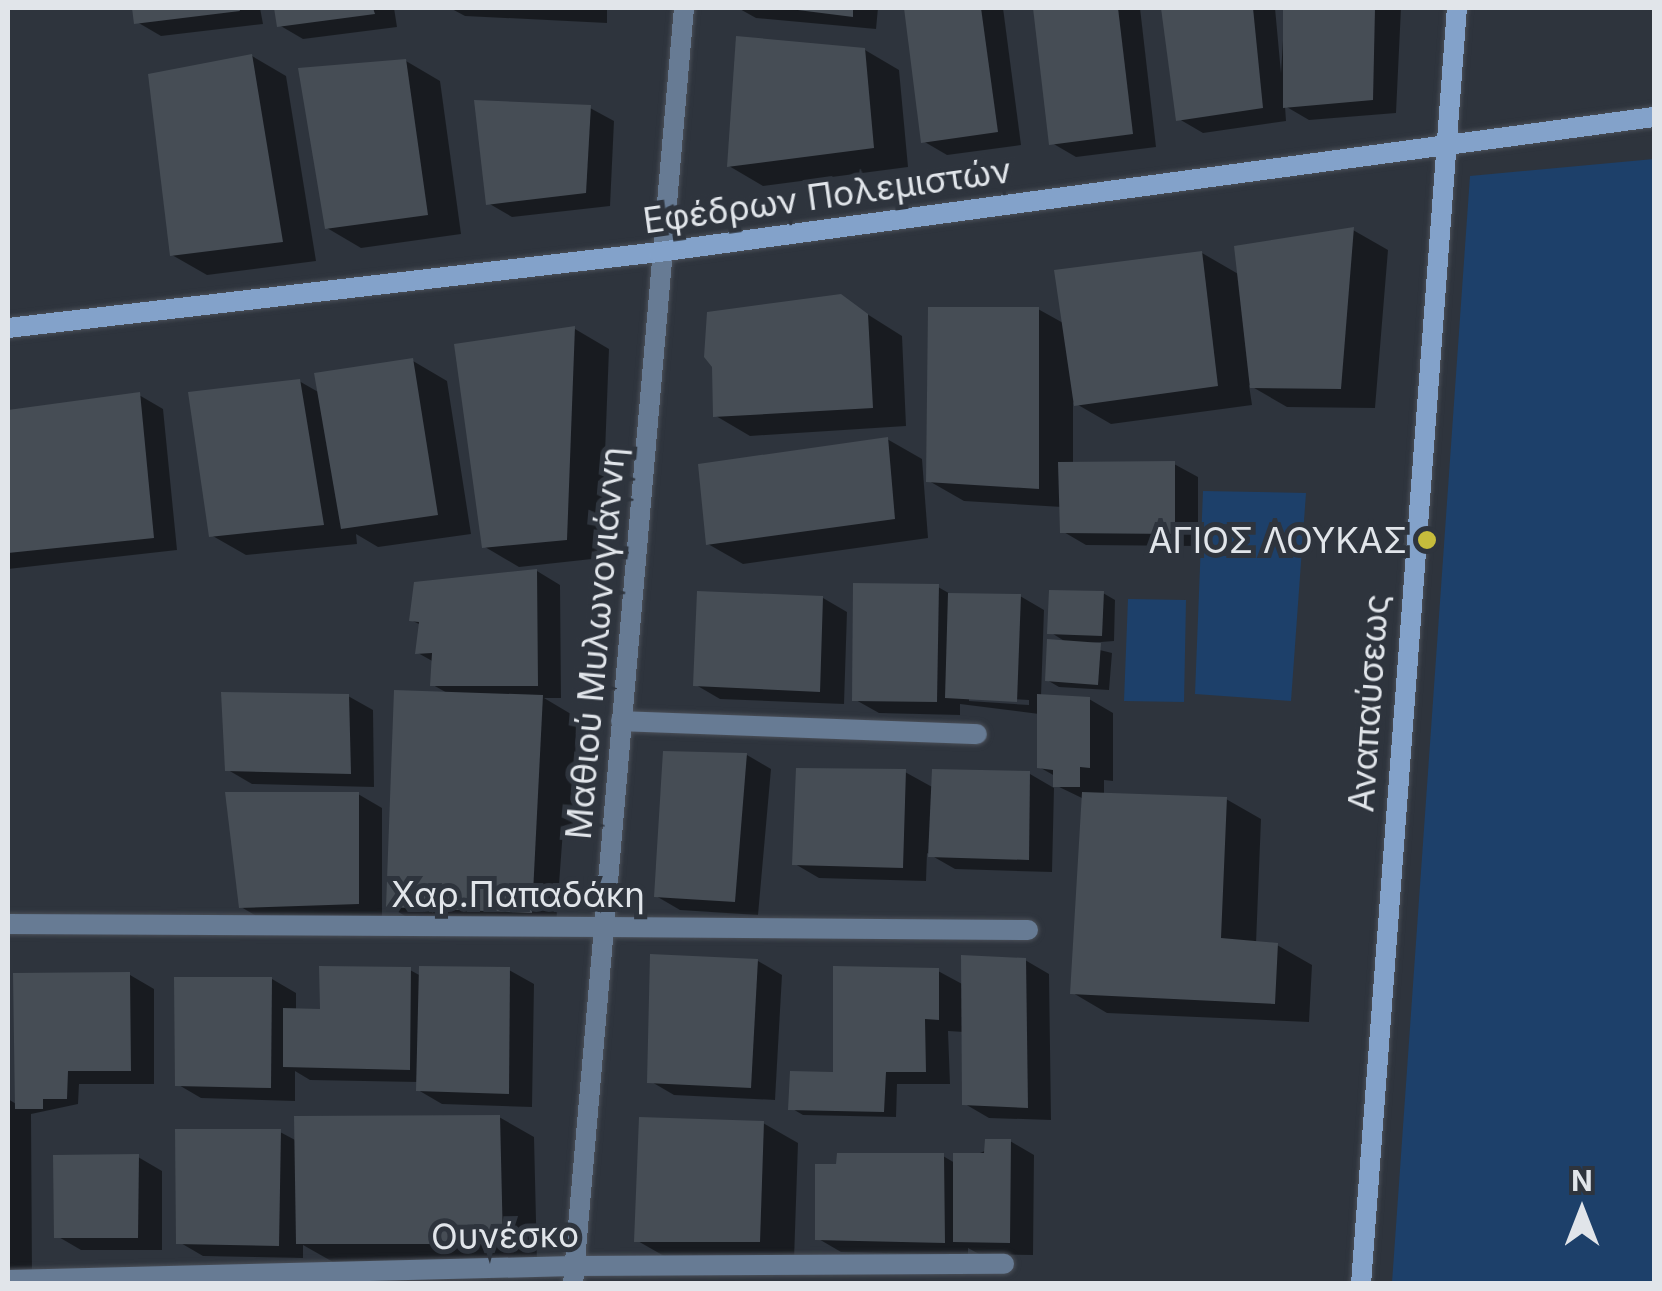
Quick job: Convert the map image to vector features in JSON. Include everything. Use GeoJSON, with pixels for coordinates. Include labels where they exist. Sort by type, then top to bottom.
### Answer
{"type":"FeatureCollection","features":[{"type":"Feature","properties":{"kind":"street","name":"Μαθιού Μυλωνογιάννη"},"geometry":{"type":"LineString","coordinates":[[574,1275],[659,252],[684,8]]}},
{"type":"Feature","properties":{"kind":"street","name":"Αναπαύσεως"},"geometry":{"type":"LineString","coordinates":[[1360,1284],[1457,8]]}},
{"type":"Feature","properties":{"kind":"street","name":"Εφέδρων Πολεμιστών"},"geometry":{"type":"LineString","coordinates":[[8,328],[659,252],[1654,117]]}},
{"type":"Feature","properties":{"kind":"street"},"geometry":{"type":"LineString","coordinates":[[621,721],[977,734]]}},
{"type":"Feature","properties":{"kind":"street","name":"Χαρ.Παπαδάκη"},"geometry":{"type":"LineString","coordinates":[[8,924],[1028,930]]}},
{"type":"Feature","properties":{"kind":"street","name":"Ουνέσκο"},"geometry":{"type":"LineString","coordinates":[[8,1280],[574,1275],[1004,1264]]}},
{"type":"Feature","properties":{"kind":"shaded area"},"geometry":{"type":"Polygon","coordinates":[[[1654,159],[1654,1283],[1392,1283],[1470,176],[1654,159]]]}},
{"type":"Feature","properties":{"kind":"shaded area"},"geometry":{"type":"Polygon","coordinates":[[[1203,491],[1306,493],[1291,701],[1195,694],[1203,491]]]}},
{"type":"Feature","properties":{"kind":"shaded area"},"geometry":{"type":"Polygon","coordinates":[[[1128,599],[1186,600],[1184,702],[1124,701],[1128,599]]]}},
{"type":"Feature","properties":{"kind":"building"},"geometry":{"type":"Polygon","coordinates":[[[132,8],[239,8],[240,11],[134,24],[132,8]]]}},
{"type":"Feature","properties":{"kind":"building"},"geometry":{"type":"Polygon","coordinates":[[[274,8],[373,8],[375,14],[277,27],[274,8]]]}},
{"type":"Feature","properties":{"kind":"building"},"geometry":{"type":"Polygon","coordinates":[[[782,8],[853,8],[853,17],[782,8]]]}},
{"type":"Feature","properties":{"kind":"building"},"geometry":{"type":"Polygon","coordinates":[[[904,8],[981,8],[998,132],[921,143],[904,8]]]}},
{"type":"Feature","properties":{"kind":"building"},"geometry":{"type":"Polygon","coordinates":[[[1033,8],[1118,8],[1133,134],[1049,145],[1033,8]]]}},
{"type":"Feature","properties":{"kind":"building"},"geometry":{"type":"Polygon","coordinates":[[[1161,8],[1253,8],[1263,108],[1176,121],[1161,8]]]}},
{"type":"Feature","properties":{"kind":"building"},"geometry":{"type":"Polygon","coordinates":[[[1283,8],[1375,8],[1373,100],[1283,108],[1283,8]]]}},
{"type":"Feature","properties":{"kind":"building"},"geometry":{"type":"Polygon","coordinates":[[[736,36],[865,48],[874,148],[727,167],[736,36]]]}},
{"type":"Feature","properties":{"kind":"building"},"geometry":{"type":"Polygon","coordinates":[[[252,54],[283,242],[170,256],[148,74],[252,54]]]}},
{"type":"Feature","properties":{"kind":"building"},"geometry":{"type":"Polygon","coordinates":[[[406,59],[428,215],[325,229],[298,68],[406,59]]]}},
{"type":"Feature","properties":{"kind":"building"},"geometry":{"type":"Polygon","coordinates":[[[474,100],[591,105],[586,193],[486,205],[474,100]]]}},
{"type":"Feature","properties":{"kind":"building"},"geometry":{"type":"Polygon","coordinates":[[[1354,227],[1341,389],[1250,388],[1234,246],[1354,227]]]}},
{"type":"Feature","properties":{"kind":"building"},"geometry":{"type":"Polygon","coordinates":[[[1202,251],[1218,386],[1074,406],[1054,270],[1202,251]]]}},
{"type":"Feature","properties":{"kind":"building"},"geometry":{"type":"Polygon","coordinates":[[[841,294],[868,314],[873,408],[713,417],[712,367],[704,357],[707,312],[841,294]]]}},
{"type":"Feature","properties":{"kind":"building"},"geometry":{"type":"Polygon","coordinates":[[[928,307],[1039,307],[1039,489],[926,482],[928,307]]]}},
{"type":"Feature","properties":{"kind":"building"},"geometry":{"type":"Polygon","coordinates":[[[575,326],[567,540],[482,548],[454,344],[575,326]]]}},
{"type":"Feature","properties":{"kind":"building"},"geometry":{"type":"Polygon","coordinates":[[[413,358],[438,515],[341,529],[314,373],[413,358]]]}},
{"type":"Feature","properties":{"kind":"building"},"geometry":{"type":"Polygon","coordinates":[[[300,379],[324,525],[209,537],[188,392],[300,379]]]}},
{"type":"Feature","properties":{"kind":"building"},"geometry":{"type":"Polygon","coordinates":[[[140,392],[154,538],[8,553],[8,410],[140,392]]]}},
{"type":"Feature","properties":{"kind":"building"},"geometry":{"type":"Polygon","coordinates":[[[888,437],[895,519],[706,545],[698,464],[888,437]]]}},
{"type":"Feature","properties":{"kind":"building"},"geometry":{"type":"Polygon","coordinates":[[[1175,461],[1175,534],[1060,533],[1058,462],[1175,461]]]}},
{"type":"Feature","properties":{"kind":"building"},"geometry":{"type":"Polygon","coordinates":[[[537,569],[538,686],[430,686],[432,653],[415,654],[419,622],[409,621],[414,582],[537,569]]]}},
{"type":"Feature","properties":{"kind":"building"},"geometry":{"type":"Polygon","coordinates":[[[853,583],[939,584],[937,702],[852,701],[853,583]]]}},
{"type":"Feature","properties":{"kind":"building"},"geometry":{"type":"Polygon","coordinates":[[[1049,590],[1104,591],[1102,636],[1047,634],[1049,590]]]}},
{"type":"Feature","properties":{"kind":"building"},"geometry":{"type":"Polygon","coordinates":[[[697,591],[823,596],[820,692],[693,686],[697,591]]]}},
{"type":"Feature","properties":{"kind":"building"},"geometry":{"type":"Polygon","coordinates":[[[948,593],[1021,594],[1017,702],[945,698],[948,593]]]}},
{"type":"Feature","properties":{"kind":"building"},"geometry":{"type":"Polygon","coordinates":[[[1047,639],[1101,643],[1098,685],[1045,681],[1047,639]]]}},
{"type":"Feature","properties":{"kind":"building"},"geometry":{"type":"Polygon","coordinates":[[[394,690],[543,695],[532,913],[386,907],[394,690]]]}},
{"type":"Feature","properties":{"kind":"building"},"geometry":{"type":"Polygon","coordinates":[[[221,692],[349,694],[351,774],[225,771],[221,692]]]}},
{"type":"Feature","properties":{"kind":"building"},"geometry":{"type":"Polygon","coordinates":[[[1037,694],[1090,697],[1090,768],[1080,767],[1080,787],[1053,787],[1053,770],[1037,768],[1037,694]]]}},
{"type":"Feature","properties":{"kind":"building"},"geometry":{"type":"Polygon","coordinates":[[[663,751],[747,753],[735,902],[654,897],[663,751]]]}},
{"type":"Feature","properties":{"kind":"building"},"geometry":{"type":"Polygon","coordinates":[[[796,768],[906,769],[903,868],[792,865],[796,768]]]}},
{"type":"Feature","properties":{"kind":"building"},"geometry":{"type":"Polygon","coordinates":[[[932,769],[1030,771],[1029,860],[928,857],[932,769]]]}},
{"type":"Feature","properties":{"kind":"building"},"geometry":{"type":"Polygon","coordinates":[[[225,792],[359,792],[359,904],[239,908],[225,792]]]}},
{"type":"Feature","properties":{"kind":"building"},"geometry":{"type":"Polygon","coordinates":[[[1082,792],[1227,797],[1221,938],[1278,943],[1275,1004],[1070,994],[1082,792]]]}},
{"type":"Feature","properties":{"kind":"building"},"geometry":{"type":"Polygon","coordinates":[[[650,954],[758,959],[751,1088],[647,1083],[650,954]]]}},
{"type":"Feature","properties":{"kind":"building"},"geometry":{"type":"Polygon","coordinates":[[[961,955],[1026,958],[1028,1108],[962,1105],[961,955]]]}},
{"type":"Feature","properties":{"kind":"building"},"geometry":{"type":"Polygon","coordinates":[[[319,966],[411,967],[410,1070],[283,1067],[283,1008],[320,1009],[319,966]]]}},
{"type":"Feature","properties":{"kind":"building"},"geometry":{"type":"Polygon","coordinates":[[[419,966],[510,967],[509,1094],[416,1091],[419,966]]]}},
{"type":"Feature","properties":{"kind":"building"},"geometry":{"type":"Polygon","coordinates":[[[833,966],[939,968],[939,1020],[925,1019],[926,1072],[886,1072],[884,1112],[788,1110],[790,1071],[833,1072],[833,966]]]}},
{"type":"Feature","properties":{"kind":"building"},"geometry":{"type":"Polygon","coordinates":[[[130,972],[131,1071],[68,1071],[67,1099],[43,1099],[43,1109],[15,1109],[13,973],[130,972]]]}},
{"type":"Feature","properties":{"kind":"building"},"geometry":{"type":"Polygon","coordinates":[[[174,977],[272,977],[271,1088],[175,1086],[174,977]]]}},
{"type":"Feature","properties":{"kind":"building"},"geometry":{"type":"Polygon","coordinates":[[[500,1115],[503,1244],[296,1244],[294,1116],[500,1115]]]}},
{"type":"Feature","properties":{"kind":"building"},"geometry":{"type":"Polygon","coordinates":[[[639,1117],[764,1121],[760,1242],[634,1242],[639,1117]]]}},
{"type":"Feature","properties":{"kind":"building"},"geometry":{"type":"Polygon","coordinates":[[[175,1129],[281,1129],[279,1246],[176,1244],[175,1129]]]}},
{"type":"Feature","properties":{"kind":"building"},"geometry":{"type":"Polygon","coordinates":[[[985,1139],[1011,1139],[1010,1243],[953,1242],[953,1153],[984,1153],[985,1139]]]}},
{"type":"Feature","properties":{"kind":"building"},"geometry":{"type":"Polygon","coordinates":[[[837,1153],[944,1153],[945,1243],[815,1240],[815,1164],[836,1164],[837,1153]]]}},
{"type":"Feature","properties":{"kind":"building"},"geometry":{"type":"Polygon","coordinates":[[[139,1154],[138,1238],[54,1238],[53,1155],[139,1154]]]}},
{"type":"Feature","properties":{"kind":"place","name":"ΑΓΙΟΣ ΛΟΥΚΑΣ"},"geometry":{"type":"Point","coordinates":[1427,540]}}]}
